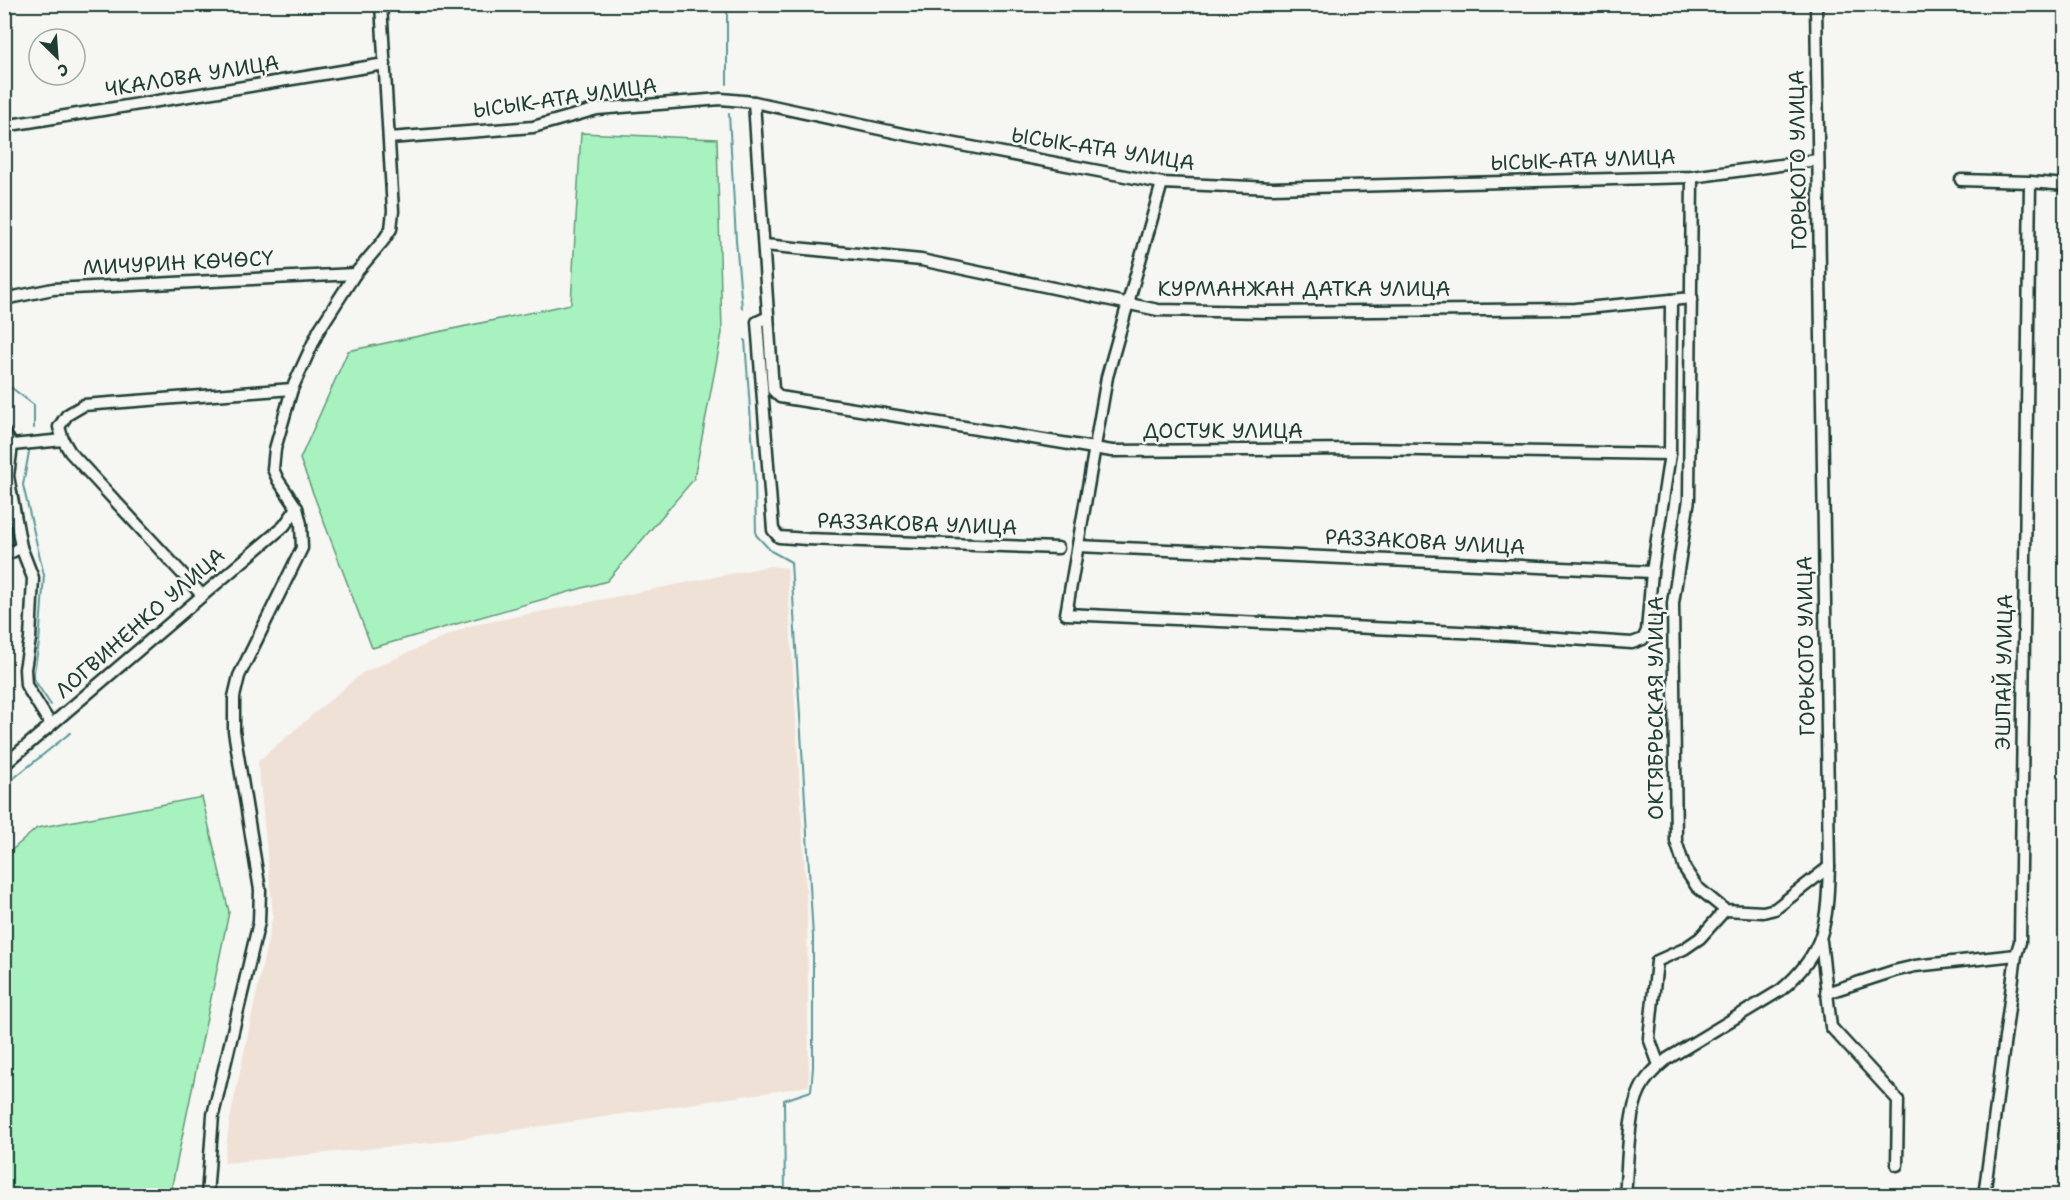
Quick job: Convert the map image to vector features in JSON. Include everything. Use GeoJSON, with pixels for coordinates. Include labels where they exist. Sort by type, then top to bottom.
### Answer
{"type":"FeatureCollection","features":[{"type":"Feature","properties":{"kind":"street"},"geometry":{"type":"LineString","coordinates":[[207,1196],[213,1115],[259,922],[260,890],[234,731],[234,697],[238,676],[302,549],[301,524],[297,508],[273,469],[275,448],[292,389],[319,330],[355,274],[391,229],[393,211],[381,4]]}},
{"type":"Feature","properties":{"kind":"street","name":"ГОРЬКОГО УЛИЦА"},"geometry":{"type":"LineString","coordinates":[[1625,1196],[1632,1116],[1639,1091],[1651,1072],[1697,1039],[1781,990],[1797,976],[1821,941],[1828,906],[1816,4]]}},
{"type":"Feature","properties":{"kind":"street","name":"ЧКАЛОВА УЛИЦА"},"geometry":{"type":"LineString","coordinates":[[4,126],[385,64]]}},
{"type":"Feature","properties":{"kind":"street","name":"ЫСЫК-АТА УЛИЦА"},"geometry":{"type":"LineString","coordinates":[[389,138],[533,127],[597,110],[721,99],[754,102],[903,134],[1162,183],[1272,188],[1692,177],[1817,160]]}},
{"type":"Feature","properties":{"kind":"street"},"geometry":{"type":"LineString","coordinates":[[754,102],[768,317]]}},
{"type":"Feature","properties":{"kind":"street"},"geometry":{"type":"LineString","coordinates":[[1692,177],[1692,298]]}},
{"type":"Feature","properties":{"kind":"street"},"geometry":{"type":"LineString","coordinates":[[1960,180],[2066,185]]}},
{"type":"Feature","properties":{"kind":"street","name":"ЭШПАЙ УЛИЦА"},"geometry":{"type":"LineString","coordinates":[[1984,1196],[2020,930],[2030,182]]}},
{"type":"Feature","properties":{"kind":"street"},"geometry":{"type":"LineString","coordinates":[[1162,183],[1107,378],[1066,614],[1481,633],[1632,643],[1643,639],[1647,631],[1652,572],[1670,454],[1671,300]]}},
{"type":"Feature","properties":{"kind":"street","name":"КУРМАНЖАН ДАТКА УЛИЦА"},"geometry":{"type":"LineString","coordinates":[[764,245],[921,260],[1158,310],[1266,312],[1575,309],[1692,298]]}},
{"type":"Feature","properties":{"kind":"street","name":"МИЧУРИН КӨЧӨСҮ"},"geometry":{"type":"LineString","coordinates":[[4,299],[53,289],[355,274]]}},
{"type":"Feature","properties":{"kind":"street","name":"ОКТЯБРЬСКАЯ УЛИЦА"},"geometry":{"type":"LineString","coordinates":[[1692,298],[1689,499],[1673,603],[1676,841],[1685,869],[1697,887],[1725,910]]}},
{"type":"Feature","properties":{"kind":"street","name":"ДОСТУК УЛИЦА"},"geometry":{"type":"LineString","coordinates":[[768,317],[773,390],[780,397],[1095,449],[1362,449],[1670,454]]}},
{"type":"Feature","properties":{"kind":"street","name":"РАЗЗАКОВА УЛИЦА"},"geometry":{"type":"LineString","coordinates":[[768,317],[757,322],[775,534],[779,537],[807,540],[1058,548]]}},
{"type":"Feature","properties":{"kind":"street"},"geometry":{"type":"LineString","coordinates":[[202,595],[70,452],[63,440],[60,427],[67,415],[84,405],[292,389]]}},
{"type":"Feature","properties":{"kind":"street"},"geometry":{"type":"LineString","coordinates":[[4,432],[12,445],[8,476],[21,547],[33,578],[30,639],[25,669],[26,684],[51,725]]}},
{"type":"Feature","properties":{"kind":"street"},"geometry":{"type":"LineString","coordinates":[[12,445],[63,440]]}},
{"type":"Feature","properties":{"kind":"street","name":"ЛОГВИНЕНКО УЛИЦА"},"geometry":{"type":"LineString","coordinates":[[4,765],[284,526],[297,508]]}},
{"type":"Feature","properties":{"kind":"street","name":"РАЗЗАКОВА УЛИЦА"},"geometry":{"type":"LineString","coordinates":[[1078,546],[1652,572]]}},
{"type":"Feature","properties":{"kind":"street"},"geometry":{"type":"LineString","coordinates":[[4,556],[21,547]]}},
{"type":"Feature","properties":{"kind":"street"},"geometry":{"type":"LineString","coordinates":[[1659,1065],[1649,1038],[1657,961],[1684,949],[1700,938],[1725,910],[1763,912],[1775,909],[1829,867]]}},
{"type":"Feature","properties":{"kind":"street"},"geometry":{"type":"LineString","coordinates":[[1821,941],[1831,1027],[1898,1101],[1897,1165]]}},
{"type":"Feature","properties":{"kind":"street"},"geometry":{"type":"LineString","coordinates":[[1826,993],[1915,966],[2016,955]]}},
{"type":"Feature","properties":{"kind":"shaded area"},"geometry":{"type":"Polygon","coordinates":[[[770,566],[787,568],[807,909],[809,1086],[437,1142],[224,1163],[229,1124],[273,915],[258,761],[362,673],[469,626],[770,566]]]}},
{"type":"Feature","properties":{"kind":"green space"},"geometry":{"type":"Polygon","coordinates":[[[581,133],[717,139],[722,333],[694,479],[607,581],[372,648],[300,459],[348,351],[571,304],[581,133]]]}},
{"type":"Feature","properties":{"kind":"green space"},"geometry":{"type":"Polygon","coordinates":[[[202,797],[229,912],[170,1195],[5,1195],[5,856],[37,828],[202,797]]]}},
{"type":"Feature","properties":{"kind":"waterway"},"geometry":{"type":"LineString","coordinates":[[727,4],[727,84]]}},
{"type":"Feature","properties":{"kind":"waterway"},"geometry":{"type":"LineString","coordinates":[[729,114],[742,308]]}},
{"type":"Feature","properties":{"kind":"waterway"},"geometry":{"type":"LineString","coordinates":[[745,340],[755,478],[756,535],[771,551],[791,562],[813,937],[811,1091],[784,1100],[785,1196]]}},
{"type":"Feature","properties":{"kind":"waterway"},"geometry":{"type":"LineString","coordinates":[[4,382],[34,405],[34,428]]}},
{"type":"Feature","properties":{"kind":"waterway"},"geometry":{"type":"LineString","coordinates":[[29,452],[23,485],[44,575],[39,643],[33,678],[51,705]]}},
{"type":"Feature","properties":{"kind":"waterway"},"geometry":{"type":"LineString","coordinates":[[4,786],[70,733]]}}]}
